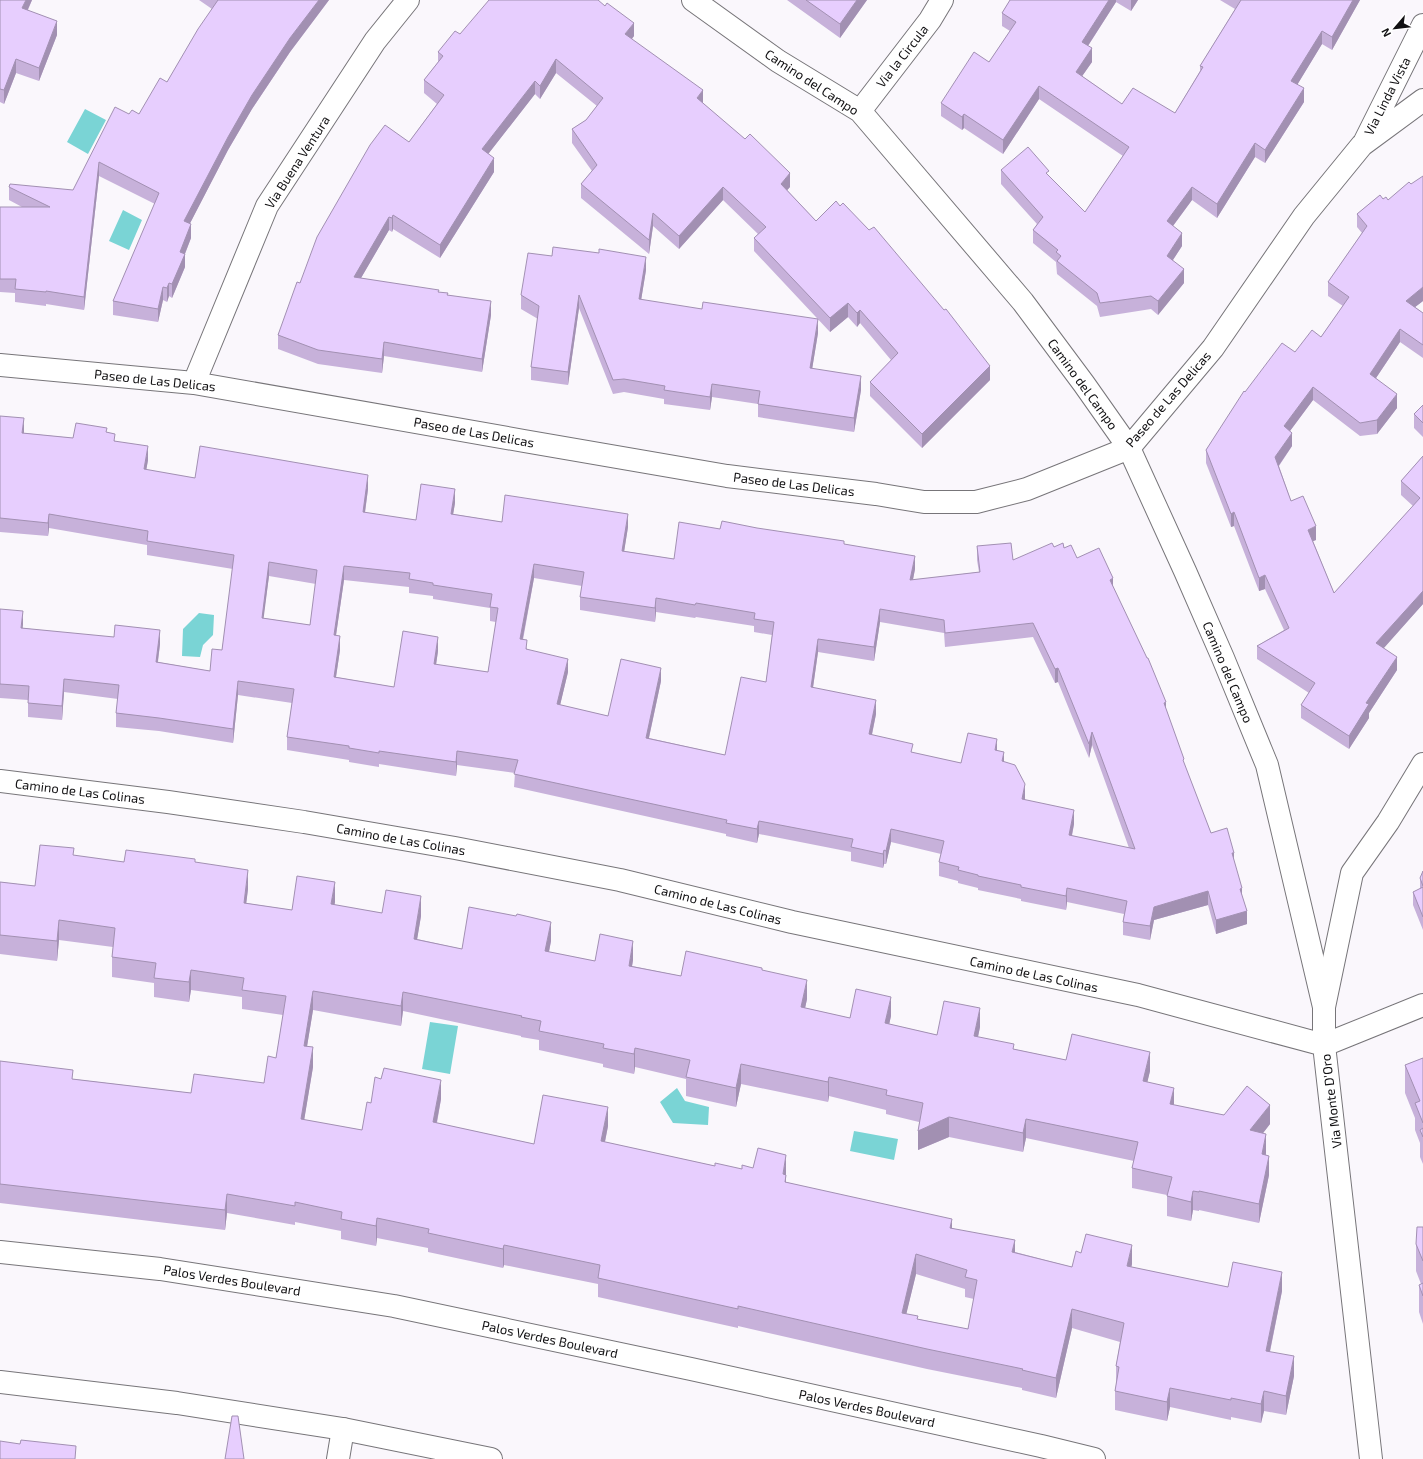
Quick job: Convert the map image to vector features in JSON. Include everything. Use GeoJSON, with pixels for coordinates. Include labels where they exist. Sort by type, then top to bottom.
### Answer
{"type":"FeatureCollection","features":[{"type":"Feature","properties":{"kind":"street","name":"Via Buena Ventura"},"geometry":{"type":"LineString","coordinates":[[194,382],[267,206],[375,41],[408,0]]}},
{"type":"Feature","properties":{"kind":"street","name":"Camino del Campo"},"geometry":{"type":"LineString","coordinates":[[693,0],[778,61],[860,111],[1023,302],[1084,384],[1128,448],[1204,615],[1266,765],[1324,1007]]}},
{"type":"Feature","properties":{"kind":"street","name":"Via la Circula"},"geometry":{"type":"LineString","coordinates":[[860,111],[930,20],[942,0]]}},
{"type":"Feature","properties":{"kind":"street","name":"Via Linda Vista"},"geometry":{"type":"LineString","coordinates":[[1362,145],[1423,25]]}},
{"type":"Feature","properties":{"kind":"street","name":"Paseo de Las Delicas"},"geometry":{"type":"LineString","coordinates":[[0,365],[194,382],[727,476],[876,494],[924,502],[976,502],[1028,489],[1128,448],[1212,348],[1304,216],[1362,145],[1423,100]]}},
{"type":"Feature","properties":{"kind":"street","name":"Via Monte D'Oro"},"geometry":{"type":"LineString","coordinates":[[1371,1459],[1324,1045],[1324,1007],[1352,873],[1388,822],[1423,764]]}},
{"type":"Feature","properties":{"kind":"street","name":"Camino de Las Colinas"},"geometry":{"type":"LineString","coordinates":[[0,781],[168,802],[304,822],[455,848],[620,880],[792,922],[1138,995],[1324,1045]]}},
{"type":"Feature","properties":{"kind":"street"},"geometry":{"type":"LineString","coordinates":[[1324,1045],[1423,1005]]}},
{"type":"Feature","properties":{"kind":"street","name":"Palos Verdes Boulevard"},"geometry":{"type":"LineString","coordinates":[[0,1252],[160,1269],[394,1306],[1041,1446],[1094,1459]]}},
{"type":"Feature","properties":{"kind":"street"},"geometry":{"type":"LineString","coordinates":[[0,1382],[177,1403],[343,1429],[491,1459]]}},
{"type":"Feature","properties":{"kind":"street"},"geometry":{"type":"LineString","coordinates":[[338,1459],[343,1429]]}},
{"type":"Feature","properties":{"kind":"water"},"geometry":{"type":"Polygon","coordinates":[[[85,109],[106,120],[88,154],[67,142],[85,109]]]}},
{"type":"Feature","properties":{"kind":"water"},"geometry":{"type":"Polygon","coordinates":[[[123,210],[142,220],[129,250],[109,241],[123,210]]]}},
{"type":"Feature","properties":{"kind":"water"},"geometry":{"type":"Polygon","coordinates":[[[199,613],[214,615],[213,635],[203,645],[200,657],[182,656],[183,629],[199,613]]]}},
{"type":"Feature","properties":{"kind":"water"},"geometry":{"type":"Polygon","coordinates":[[[430,1022],[458,1026],[450,1074],[422,1069],[430,1022]]]}},
{"type":"Feature","properties":{"kind":"water"},"geometry":{"type":"Polygon","coordinates":[[[677,1088],[685,1101],[709,1107],[708,1125],[673,1123],[660,1102],[677,1088]]]}},
{"type":"Feature","properties":{"kind":"water"},"geometry":{"type":"Polygon","coordinates":[[[854,1131],[898,1139],[894,1160],[850,1151],[854,1131]]]}},
{"type":"Feature","properties":{"kind":"building"},"geometry":{"type":"Polygon","coordinates":[[[0,0],[26,0],[22,8],[57,21],[39,68],[16,59],[4,90],[0,89],[0,0]]]}},
{"type":"Feature","properties":{"kind":"building"},"geometry":{"type":"Polygon","coordinates":[[[218,0],[319,0],[290,38],[252,95],[184,221],[191,224],[180,252],[185,254],[172,284],[169,283],[167,288],[163,287],[158,309],[113,301],[159,193],[99,162],[84,297],[46,291],[15,289],[16,279],[0,279],[0,207],[50,207],[9,187],[10,184],[73,190],[115,107],[129,114],[132,110],[139,114],[160,78],[167,82],[198,29],[218,0]]]}},
{"type":"Feature","properties":{"kind":"building"},"geometry":{"type":"Polygon","coordinates":[[[489,0],[598,0],[605,6],[607,3],[634,23],[625,34],[703,90],[697,98],[745,139],[750,134],[790,173],[781,184],[816,221],[836,201],[840,206],[843,203],[869,230],[874,227],[944,310],[946,309],[990,366],[922,434],[870,382],[898,353],[860,310],[857,313],[848,303],[830,318],[754,238],[766,227],[723,187],[679,236],[653,213],[649,240],[581,184],[597,165],[572,129],[586,120],[603,98],[556,59],[540,86],[535,81],[482,149],[494,158],[440,245],[393,215],[392,218],[389,217],[354,277],[439,290],[438,292],[448,293],[447,295],[491,301],[482,359],[384,342],[382,359],[318,350],[278,335],[297,282],[300,283],[317,237],[370,145],[385,125],[409,142],[444,95],[424,80],[443,56],[438,52],[455,31],[460,34],[489,0]]]}},
{"type":"Feature","properties":{"kind":"building"},"geometry":{"type":"Polygon","coordinates":[[[806,0],[857,0],[840,24],[806,0]]]}},
{"type":"Feature","properties":{"kind":"building"},"geometry":{"type":"Polygon","coordinates":[[[1010,0],[1109,0],[1082,42],[1092,48],[1076,72],[1122,104],[1133,88],[1175,113],[1203,67],[1200,66],[1241,0],[1353,0],[1332,37],[1322,31],[1291,81],[1304,88],[1265,150],[1255,143],[1217,204],[1192,187],[1167,221],[1182,233],[1167,256],[1184,269],[1158,301],[1151,296],[1100,303],[1097,293],[1057,261],[1061,256],[1056,252],[1058,250],[1033,230],[1043,217],[1001,170],[1028,147],[1049,171],[1046,173],[1085,212],[1129,147],[1039,86],[1003,140],[964,114],[962,117],[941,103],[974,52],[989,62],[1016,22],[1002,13],[1010,0]]]}},
{"type":"Feature","properties":{"kind":"building"},"geometry":{"type":"Polygon","coordinates":[[[1423,176],[1423,287],[1406,301],[1423,313],[1423,345],[1400,329],[1370,374],[1397,394],[1377,420],[1360,423],[1313,387],[1284,426],[1292,433],[1275,457],[1291,501],[1303,496],[1316,526],[1308,530],[1334,593],[1420,498],[1401,481],[1423,456],[1423,591],[1376,643],[1397,657],[1366,703],[1369,704],[1349,736],[1301,705],[1315,683],[1257,646],[1289,628],[1265,575],[1259,578],[1234,512],[1231,514],[1206,450],[1244,391],[1245,392],[1282,343],[1295,352],[1312,330],[1321,337],[1349,297],[1328,282],[1367,226],[1357,214],[1380,195],[1383,199],[1386,197],[1388,200],[1409,182],[1411,184],[1423,176]]]}},
{"type":"Feature","properties":{"kind":"building"},"geometry":{"type":"Polygon","coordinates":[[[553,247],[599,253],[599,249],[646,257],[639,299],[702,309],[703,302],[818,319],[810,368],[861,376],[854,418],[758,404],[760,391],[712,384],[710,397],[664,390],[665,386],[624,379],[613,380],[579,295],[568,372],[531,367],[539,306],[521,295],[528,253],[552,256],[553,247]]]}},
{"type":"Feature","properties":{"kind":"building"},"geometry":{"type":"Polygon","coordinates":[[[1423,405],[1423,423],[1414,414],[1423,405]]]}},
{"type":"Feature","properties":{"kind":"building"},"geometry":{"type":"Polygon","coordinates":[[[0,416],[24,418],[22,433],[73,438],[76,423],[107,428],[106,432],[115,434],[114,441],[148,446],[144,469],[195,478],[200,446],[368,475],[363,512],[416,520],[421,484],[455,489],[451,514],[502,522],[505,495],[628,514],[622,551],[674,559],[679,522],[720,529],[722,521],[757,528],[844,541],[844,544],[915,556],[910,580],[980,572],[977,546],[1011,543],[1013,560],[1052,543],[1054,547],[1063,543],[1064,548],[1071,545],[1077,558],[1099,548],[1113,578],[1110,580],[1148,658],[1166,702],[1164,703],[1184,759],[1183,760],[1211,833],[1227,828],[1234,853],[1232,853],[1242,888],[1240,889],[1247,911],[1216,920],[1208,891],[1154,907],[1150,926],[1123,922],[1127,901],[1067,888],[1066,896],[1021,887],[1021,885],[978,876],[958,870],[959,867],[939,862],[944,841],[891,829],[886,851],[884,850],[883,854],[851,847],[853,839],[759,821],[757,829],[726,823],[727,820],[514,774],[518,760],[457,751],[456,762],[379,751],[379,753],[349,748],[349,746],[287,737],[294,689],[238,681],[233,729],[116,713],[119,685],[64,679],[62,706],[28,703],[29,686],[0,684],[0,609],[23,611],[21,628],[114,637],[115,625],[160,630],[156,662],[210,671],[212,649],[222,650],[234,555],[147,541],[148,531],[49,514],[48,523],[0,518],[0,416]],[[269,562],[262,618],[310,625],[317,570],[269,562]],[[534,564],[520,639],[527,640],[526,649],[568,659],[557,704],[608,716],[621,659],[661,668],[646,738],[725,755],[741,677],[766,682],[774,622],[754,619],[755,613],[696,603],[695,605],[656,598],[655,608],[580,597],[584,572],[534,564]],[[344,566],[334,635],[340,636],[334,677],[394,687],[403,631],[438,637],[434,664],[488,672],[498,608],[490,607],[492,594],[433,585],[433,583],[409,579],[410,573],[344,566]],[[880,609],[874,647],[818,639],[811,687],[876,700],[869,734],[913,744],[911,752],[961,763],[968,733],[997,739],[995,750],[1004,752],[1002,761],[1015,765],[1025,784],[1022,799],[1074,810],[1069,835],[1135,849],[1092,732],[1089,744],[1058,668],[1055,669],[1033,623],[945,633],[944,620],[880,609]]]}},
{"type":"Feature","properties":{"kind":"building"},"geometry":{"type":"Polygon","coordinates":[[[40,845],[74,848],[73,855],[124,862],[126,850],[195,859],[195,862],[248,870],[244,903],[292,910],[297,876],[335,882],[331,904],[382,913],[386,890],[421,896],[414,939],[462,949],[469,907],[516,916],[517,914],[551,922],[545,951],[595,961],[600,934],[633,941],[629,966],[681,976],[686,951],[807,980],[801,1007],[850,1018],[856,989],[891,997],[885,1023],[937,1035],[944,1001],[980,1008],[974,1036],[1014,1044],[1013,1049],[1066,1060],[1072,1034],[1150,1052],[1143,1081],[1174,1088],[1170,1104],[1224,1115],[1247,1086],[1270,1105],[1250,1130],[1266,1134],[1262,1154],[1269,1156],[1259,1204],[1199,1191],[1193,1191],[1191,1202],[1167,1196],[1172,1177],[1132,1168],[1138,1142],[1026,1119],[1023,1133],[949,1117],[918,1131],[923,1103],[886,1095],[887,1090],[829,1077],[828,1082],[741,1064],[736,1088],[686,1077],[690,1060],[635,1048],[634,1054],[603,1048],[604,1044],[539,1031],[541,1021],[521,1017],[522,1016],[403,992],[401,1006],[313,991],[304,1046],[313,1047],[301,1119],[362,1130],[367,1102],[371,1103],[375,1077],[381,1079],[384,1068],[441,1080],[433,1122],[534,1144],[543,1095],[608,1107],[601,1141],[715,1166],[715,1163],[742,1169],[742,1165],[753,1168],[758,1148],[786,1155],[783,1174],[786,1175],[785,1182],[952,1219],[950,1228],[1015,1240],[1012,1252],[1072,1267],[1076,1251],[1081,1253],[1086,1234],[1132,1245],[1127,1266],[1228,1287],[1233,1262],[1282,1272],[1266,1351],[1294,1356],[1286,1396],[1264,1391],[1261,1404],[1231,1398],[1231,1400],[1170,1388],[1167,1402],[1115,1391],[1119,1367],[1116,1366],[1124,1323],[1072,1309],[1056,1378],[1022,1370],[1023,1369],[738,1306],[738,1309],[598,1278],[600,1265],[504,1245],[503,1249],[428,1233],[429,1229],[377,1218],[376,1226],[341,1219],[342,1212],[295,1202],[295,1206],[227,1194],[225,1210],[0,1184],[0,1061],[73,1070],[72,1079],[191,1093],[194,1074],[264,1083],[268,1056],[276,1058],[286,996],[242,990],[244,978],[191,970],[189,982],[154,978],[156,963],[112,957],[115,928],[59,920],[57,941],[0,935],[0,882],[35,886],[40,845]],[[916,1254],[902,1313],[918,1316],[917,1319],[968,1329],[977,1280],[965,1277],[967,1270],[916,1254]]]}},
{"type":"Feature","properties":{"kind":"building"},"geometry":{"type":"Polygon","coordinates":[[[1423,871],[1423,886],[1420,878],[1423,871]]]}},
{"type":"Feature","properties":{"kind":"building"},"geometry":{"type":"Polygon","coordinates":[[[1423,887],[1423,917],[1413,892],[1423,887]]]}},
{"type":"Feature","properties":{"kind":"building"},"geometry":{"type":"Polygon","coordinates":[[[1423,1058],[1423,1123],[1415,1103],[1420,1101],[1405,1065],[1423,1058]]]}},
{"type":"Feature","properties":{"kind":"building"},"geometry":{"type":"Polygon","coordinates":[[[1423,1128],[1423,1137],[1420,1130],[1423,1128]]]}},
{"type":"Feature","properties":{"kind":"building"},"geometry":{"type":"Polygon","coordinates":[[[1417,1227],[1423,1227],[1423,1261],[1416,1244],[1417,1227]]]}},
{"type":"Feature","properties":{"kind":"building"},"geometry":{"type":"Polygon","coordinates":[[[1423,1283],[1423,1296],[1419,1285],[1423,1283]]]}},
{"type":"Feature","properties":{"kind":"building"},"geometry":{"type":"Polygon","coordinates":[[[232,1416],[238,1416],[244,1459],[225,1459],[232,1416]]]}},
{"type":"Feature","properties":{"kind":"building"},"geometry":{"type":"Polygon","coordinates":[[[21,1440],[76,1446],[75,1459],[0,1459],[0,1441],[20,1444],[21,1440]]]}}]}
